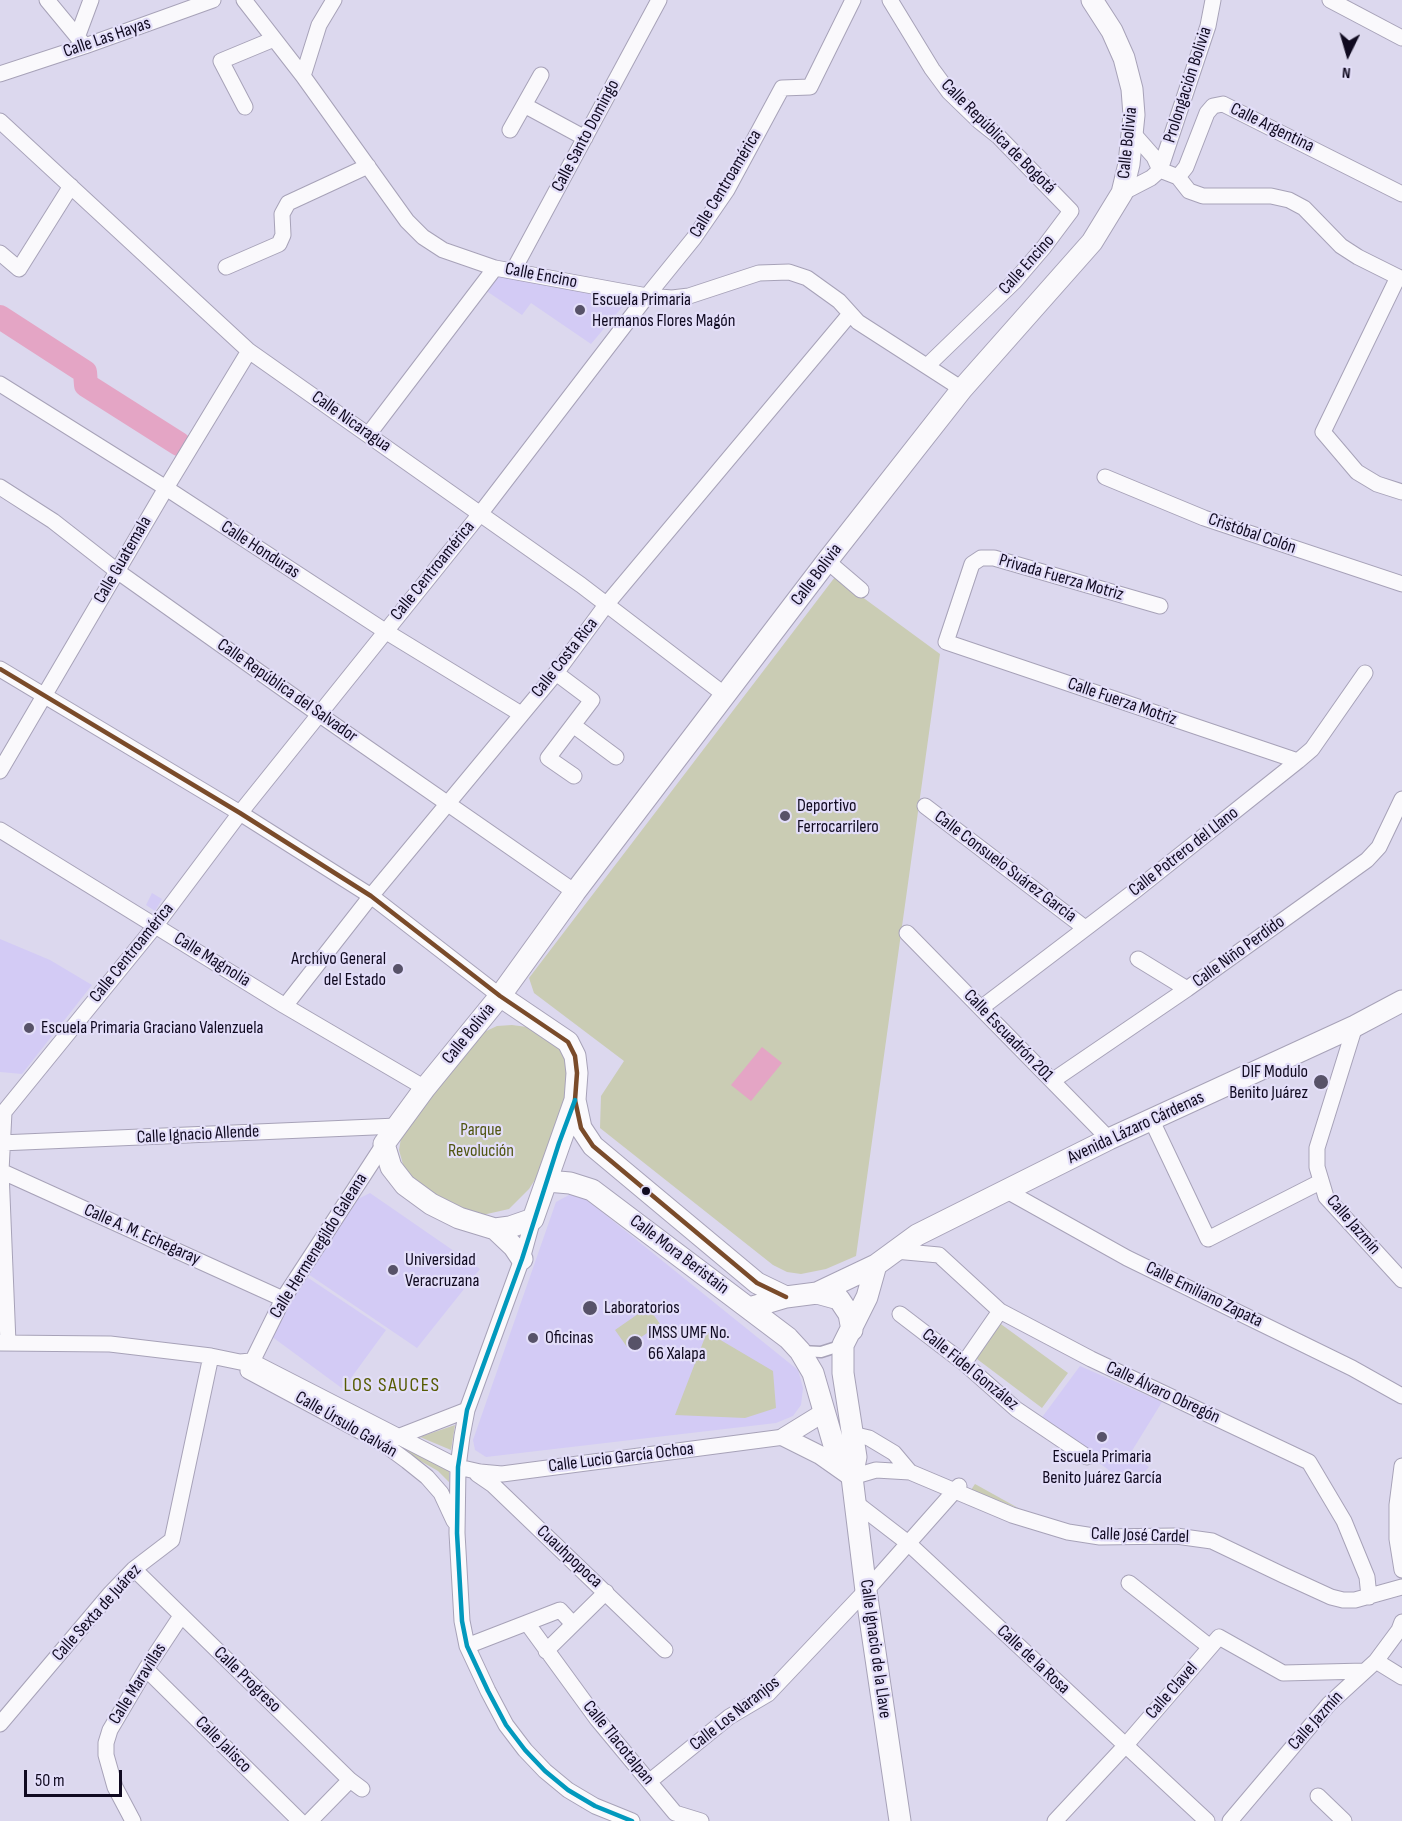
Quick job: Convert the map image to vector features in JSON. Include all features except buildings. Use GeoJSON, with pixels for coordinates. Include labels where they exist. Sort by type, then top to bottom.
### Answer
{"type":"FeatureCollection","features":[{"type":"Feature","properties":{"kind":"main road","name":"Calle Bolivia"},"geometry":{"type":"LineString","coordinates":[[397,1126],[500,996],[575,892],[827,561],[962,389],[1092,242],[1122,193],[1129,164],[1134,115],[1132,89],[1124,58],[1112,31],[1092,0]]}},
{"type":"Feature","properties":{"kind":"main road"},"geometry":{"type":"LineString","coordinates":[[518,971],[518,993],[528,1015]]}},
{"type":"Feature","properties":{"kind":"main road","name":"Calle Mora Beristain"},"geometry":{"type":"LineString","coordinates":[[500,996],[568,1042],[575,1056],[578,1073],[575,1100],[581,1128],[593,1146],[757,1283],[786,1297]]}},
{"type":"Feature","properties":{"kind":"main road","name":"Avenida Lázaro Cárdenas"},"geometry":{"type":"LineString","coordinates":[[818,1293],[876,1265],[917,1235],[1109,1139],[1355,1026],[1402,1001]]}},
{"type":"Feature","properties":{"kind":"main road"},"geometry":{"type":"LineString","coordinates":[[484,1016],[504,1012],[528,1015]]}},
{"type":"Feature","properties":{"kind":"main road"},"geometry":{"type":"LineString","coordinates":[[384,1144],[391,1167],[405,1185],[431,1204],[459,1218],[495,1229],[510,1227],[533,1219],[575,1100]]}},
{"type":"Feature","properties":{"kind":"main road","name":"Calle Hermenegildo Galeana"},"geometry":{"type":"LineString","coordinates":[[384,1144],[397,1126]]}},
{"type":"Feature","properties":{"kind":"main road","name":"Calle Mora Beristain"},"geometry":{"type":"LineString","coordinates":[[547,1180],[570,1183],[592,1190],[788,1338],[800,1351]]}},
{"type":"Feature","properties":{"kind":"main road"},"geometry":{"type":"LineString","coordinates":[[495,1229],[514,1247],[522,1259]]}},
{"type":"Feature","properties":{"kind":"main road"},"geometry":{"type":"LineString","coordinates":[[847,1337],[867,1297],[876,1265]]}},
{"type":"Feature","properties":{"kind":"main road"},"geometry":{"type":"LineString","coordinates":[[749,1308],[786,1297],[818,1293],[839,1299],[849,1314],[847,1337]]}},
{"type":"Feature","properties":{"kind":"main road","name":"Calle Ignacio de la Llave"},"geometry":{"type":"LineString","coordinates":[[847,1337],[843,1372],[845,1398],[856,1457],[852,1477],[866,1591],[900,1821]]}},
{"type":"Feature","properties":{"kind":"main road","name":"Calle Ignacio de la Llave"},"geometry":{"type":"LineString","coordinates":[[800,1351],[813,1373],[838,1459],[852,1477]]}},
{"type":"Feature","properties":{"kind":"main road"},"geometry":{"type":"LineString","coordinates":[[824,1413],[845,1398]]}},
{"type":"Feature","properties":{"kind":"street"},"geometry":{"type":"LineString","coordinates":[[47,0],[81,41]]}},
{"type":"Feature","properties":{"kind":"street"},"geometry":{"type":"LineString","coordinates":[[81,41],[91,0]]}},
{"type":"Feature","properties":{"kind":"street","name":"Calle Las Hayas"},"geometry":{"type":"LineString","coordinates":[[0,74],[81,41],[213,0]]}},
{"type":"Feature","properties":{"kind":"street","name":"Calle Encino"},"geometry":{"type":"LineString","coordinates":[[244,0],[303,76],[407,221],[423,237],[443,250],[495,268],[647,296],[672,298],[689,296],[759,273],[789,272],[807,278],[839,301],[858,322],[962,389]]}},
{"type":"Feature","properties":{"kind":"street"},"geometry":{"type":"LineString","coordinates":[[303,76],[319,25],[334,0]]}},
{"type":"Feature","properties":{"kind":"street","name":"Calle Santo Domingo"},"geometry":{"type":"LineString","coordinates":[[513,271],[659,0]]}},
{"type":"Feature","properties":{"kind":"street","name":"Calle Centroamérica"},"geometry":{"type":"LineString","coordinates":[[4,1343],[1,1143],[4,1112],[156,925],[240,813],[480,514],[694,238],[727,190],[782,88],[810,87],[853,0]]}},
{"type":"Feature","properties":{"kind":"street","name":"Calle República de Bogotá"},"geometry":{"type":"LineString","coordinates":[[890,0],[932,69],[949,92],[998,136],[1071,211]]}},
{"type":"Feature","properties":{"kind":"street","name":"Prolongación Bolivia"},"geometry":{"type":"LineString","coordinates":[[1160,170],[1208,26],[1213,0]]}},
{"type":"Feature","properties":{"kind":"street"},"geometry":{"type":"LineString","coordinates":[[1330,0],[1402,38]]}},
{"type":"Feature","properties":{"kind":"street"},"geometry":{"type":"LineString","coordinates":[[245,107],[221,61],[274,39]]}},
{"type":"Feature","properties":{"kind":"street"},"geometry":{"type":"LineString","coordinates":[[510,130],[541,75]]}},
{"type":"Feature","properties":{"kind":"street","name":"Calle Argentina"},"geometry":{"type":"LineString","coordinates":[[1178,177],[1186,166],[1207,113],[1213,106],[1223,104],[1402,194]]}},
{"type":"Feature","properties":{"kind":"street"},"geometry":{"type":"LineString","coordinates":[[524,105],[585,138]]}},
{"type":"Feature","properties":{"kind":"street","name":"Calle Nicaragua"},"geometry":{"type":"LineString","coordinates":[[0,121],[249,351],[606,605],[725,695]]}},
{"type":"Feature","properties":{"kind":"street"},"geometry":{"type":"LineString","coordinates":[[1132,132],[1154,157],[1160,170],[1178,177],[1189,191],[1203,196],[1272,196],[1289,200],[1304,208],[1341,246],[1400,278],[1323,432],[1357,472],[1377,484],[1402,492]]}},
{"type":"Feature","properties":{"kind":"street"},"geometry":{"type":"LineString","coordinates":[[226,267],[279,244],[283,235],[282,214],[288,203],[368,166]]}},
{"type":"Feature","properties":{"kind":"street"},"geometry":{"type":"LineString","coordinates":[[1122,193],[1151,178],[1160,170]]}},
{"type":"Feature","properties":{"kind":"street"},"geometry":{"type":"LineString","coordinates":[[0,253],[20,268],[71,186]]}},
{"type":"Feature","properties":{"kind":"street","name":"Calle Encino"},"geometry":{"type":"LineString","coordinates":[[927,366],[1014,282],[1071,211]]}},
{"type":"Feature","properties":{"kind":"street"},"geometry":{"type":"LineString","coordinates":[[368,435],[495,268]]}},
{"type":"Feature","properties":{"kind":"street","name":"Calle Costa Rica"},"geometry":{"type":"LineString","coordinates":[[285,1006],[371,897],[556,673],[606,605],[850,314]]}},
{"type":"Feature","properties":{"kind":"street","name":"Calle Guatemala"},"geometry":{"type":"LineString","coordinates":[[0,771],[117,570],[249,351]]}},
{"type":"Feature","properties":{"kind":"street","name":"Calle Honduras"},"geometry":{"type":"LineString","coordinates":[[0,384],[166,488],[385,631],[521,714]]}},
{"type":"Feature","properties":{"kind":"street","name":"Cristóbal Colón"},"geometry":{"type":"LineString","coordinates":[[1105,477],[1204,518],[1402,584]]}},
{"type":"Feature","properties":{"kind":"street","name":"Calle República del Salvador"},"geometry":{"type":"LineString","coordinates":[[0,488],[53,520],[117,570],[320,715],[575,892]]}},
{"type":"Feature","properties":{"kind":"street","name":"Privada Fuerza Motriz"},"geometry":{"type":"LineString","coordinates":[[946,642],[972,564],[981,558],[994,558],[1160,606]]}},
{"type":"Feature","properties":{"kind":"street"},"geometry":{"type":"LineString","coordinates":[[827,561],[861,590]]}},
{"type":"Feature","properties":{"kind":"street","name":"Calle Fuerza Motriz"},"geometry":{"type":"LineString","coordinates":[[946,642],[1298,761]]}},
{"type":"Feature","properties":{"kind":"street"},"geometry":{"type":"LineString","coordinates":[[0,669],[240,813],[371,897],[500,996]]}},
{"type":"Feature","properties":{"kind":"street"},"geometry":{"type":"LineString","coordinates":[[556,673],[592,700],[548,759],[574,776]]}},
{"type":"Feature","properties":{"kind":"street","name":"Calle Potrero del Llano"},"geometry":{"type":"LineString","coordinates":[[981,1008],[1312,749],[1365,673]]}},
{"type":"Feature","properties":{"kind":"street"},"geometry":{"type":"LineString","coordinates":[[573,725],[616,757]]}},
{"type":"Feature","properties":{"kind":"street","name":"Calle Niño Perdido"},"geometry":{"type":"LineString","coordinates":[[1052,1081],[1187,989],[1367,860],[1379,847],[1402,799]]}},
{"type":"Feature","properties":{"kind":"street","name":"Calle Consuelo Suárez García"},"geometry":{"type":"LineString","coordinates":[[925,806],[1085,928]]}},
{"type":"Feature","properties":{"kind":"street","name":"Calle Magnolia"},"geometry":{"type":"LineString","coordinates":[[0,830],[285,1006],[425,1088]]}},
{"type":"Feature","properties":{"kind":"street","name":"Calle Escuadrón 201"},"geometry":{"type":"LineString","coordinates":[[907,933],[1109,1139]]}},
{"type":"Feature","properties":{"kind":"street"},"geometry":{"type":"LineString","coordinates":[[1138,959],[1187,989]]}},
{"type":"Feature","properties":{"kind":"street","name":"Calle Jazmín"},"geometry":{"type":"LineString","coordinates":[[1355,1026],[1317,1148],[1317,1167],[1326,1197],[1402,1280]]}},
{"type":"Feature","properties":{"kind":"street"},"geometry":{"type":"LineString","coordinates":[[1152,1121],[1208,1239],[1320,1182]]}},
{"type":"Feature","properties":{"kind":"street","name":"Calle Ignacio Allende"},"geometry":{"type":"LineString","coordinates":[[1,1143],[397,1126]]}},
{"type":"Feature","properties":{"kind":"street","name":"Calle Hermenegildo Galeana"},"geometry":{"type":"LineString","coordinates":[[246,1364],[283,1299],[384,1144]]}},
{"type":"Feature","properties":{"kind":"street","name":"Calle A. M. Echegaray"},"geometry":{"type":"LineString","coordinates":[[1,1171],[283,1299]]}},
{"type":"Feature","properties":{"kind":"street","name":"Calle Emiliano Zapata"},"geometry":{"type":"LineString","coordinates":[[1007,1191],[1126,1258],[1352,1368],[1402,1396]]}},
{"type":"Feature","properties":{"kind":"street"},"geometry":{"type":"LineString","coordinates":[[533,1219],[522,1259],[467,1410],[457,1533],[462,1621],[467,1646],[506,1725],[525,1750],[545,1772],[568,1790],[595,1806],[632,1821]]}},
{"type":"Feature","properties":{"kind":"street","name":"Calle Álvaro Obregón"},"geometry":{"type":"LineString","coordinates":[[895,1251],[939,1255],[1000,1311],[1091,1359],[1309,1462],[1344,1521],[1367,1577],[1369,1597]]}},
{"type":"Feature","properties":{"kind":"street"},"geometry":{"type":"LineString","coordinates":[[964,1363],[1000,1311]]}},
{"type":"Feature","properties":{"kind":"street","name":"Calle Fidel González"},"geometry":{"type":"LineString","coordinates":[[900,1314],[964,1363],[1040,1427],[1087,1457]]}},
{"type":"Feature","properties":{"kind":"street"},"geometry":{"type":"LineString","coordinates":[[800,1351],[821,1352],[847,1337]]}},
{"type":"Feature","properties":{"kind":"street","name":"Calle Úrsulo Galván"},"geometry":{"type":"LineString","coordinates":[[4,1343],[110,1344],[211,1356],[246,1364],[464,1468]]}},
{"type":"Feature","properties":{"kind":"street","name":"Calle Sexta de Juárez"},"geometry":{"type":"LineString","coordinates":[[0,1724],[109,1594],[134,1569],[172,1540],[211,1356]]}},
{"type":"Feature","properties":{"kind":"street","name":"Calle Úrsulo Galván"},"geometry":{"type":"LineString","coordinates":[[246,1364],[384,1444],[407,1461],[434,1484],[446,1502],[457,1533]]}},
{"type":"Feature","properties":{"kind":"street"},"geometry":{"type":"LineString","coordinates":[[384,1444],[467,1410]]}},
{"type":"Feature","properties":{"kind":"street"},"geometry":{"type":"LineString","coordinates":[[784,1437],[824,1413]]}},
{"type":"Feature","properties":{"kind":"street","name":"Calle José Cardel"},"geometry":{"type":"LineString","coordinates":[[852,1434],[869,1438],[894,1453],[910,1472]]}},
{"type":"Feature","properties":{"kind":"street"},"geometry":{"type":"LineString","coordinates":[[784,1437],[820,1455],[852,1477]]}},
{"type":"Feature","properties":{"kind":"street","name":"Calle Lucio García Ochoa"},"geometry":{"type":"LineString","coordinates":[[464,1468],[502,1474],[784,1437]]}},
{"type":"Feature","properties":{"kind":"street"},"geometry":{"type":"LineString","coordinates":[[1402,1466],[1397,1505],[1402,1570]]}},
{"type":"Feature","properties":{"kind":"street","name":"Cuauhpopoca"},"geometry":{"type":"LineString","coordinates":[[464,1468],[493,1485],[664,1650]]}},
{"type":"Feature","properties":{"kind":"street","name":"Calle José Cardel"},"geometry":{"type":"LineString","coordinates":[[852,1477],[876,1470],[910,1472],[956,1489],[1012,1515],[1068,1532],[1100,1537],[1176,1536],[1212,1541],[1331,1597],[1343,1600],[1369,1597],[1402,1587]]}},
{"type":"Feature","properties":{"kind":"street","name":"Calle Los Naranjos"},"geometry":{"type":"LineString","coordinates":[[650,1781],[729,1717],[768,1694],[866,1591],[956,1489]]}},
{"type":"Feature","properties":{"kind":"street","name":"Calle de la Rosa"},"geometry":{"type":"LineString","coordinates":[[856,1503],[908,1543],[1207,1821]]}},
{"type":"Feature","properties":{"kind":"street","name":"Calle Progreso"},"geometry":{"type":"LineString","coordinates":[[134,1569],[356,1784],[310,1821]]}},
{"type":"Feature","properties":{"kind":"street"},"geometry":{"type":"LineString","coordinates":[[1129,1583],[1215,1642],[1283,1673],[1371,1666],[1402,1677]]}},
{"type":"Feature","properties":{"kind":"street"},"geometry":{"type":"LineString","coordinates":[[546,1651],[606,1592]]}},
{"type":"Feature","properties":{"kind":"street"},"geometry":{"type":"LineString","coordinates":[[467,1646],[560,1610],[573,1624]]}},
{"type":"Feature","properties":{"kind":"street","name":"Calle Maravillas"},"geometry":{"type":"LineString","coordinates":[[133,1821],[115,1787],[106,1755],[106,1743],[110,1730],[146,1669],[181,1616]]}},
{"type":"Feature","properties":{"kind":"street","name":"Calle Jazmín"},"geometry":{"type":"LineString","coordinates":[[1230,1821],[1329,1704],[1371,1666],[1399,1630],[1402,1622]]}},
{"type":"Feature","properties":{"kind":"street","name":"Calle Tlacotalpan"},"geometry":{"type":"LineString","coordinates":[[527,1623],[597,1719],[675,1813],[701,1821]]}},
{"type":"Feature","properties":{"kind":"street","name":"Calle Clavel"},"geometry":{"type":"LineString","coordinates":[[1055,1821],[1125,1746],[1215,1642]]}},
{"type":"Feature","properties":{"kind":"street","name":"Calle Jalisco"},"geometry":{"type":"LineString","coordinates":[[146,1669],[300,1821]]}},
{"type":"Feature","properties":{"kind":"street"},"geometry":{"type":"LineString","coordinates":[[1318,1796],[1344,1821]]}},
{"type":"Feature","properties":{"kind":"shaded area","name":"Escuela Primaria Hermanos Flores Magón"},"geometry":{"type":"Polygon","coordinates":[[[497,270],[622,297],[623,306],[591,344],[531,303],[522,315],[482,288],[497,270]]]}},
{"type":"Feature","properties":{"kind":"shaded area"},"geometry":{"type":"Polygon","coordinates":[[[152,893],[162,899],[155,911],[146,905],[152,893]]]}},
{"type":"Feature","properties":{"kind":"shaded area","name":"Escuela Primaria Graciano Valenzuela"},"geometry":{"type":"Polygon","coordinates":[[[0,939],[50,960],[92,985],[22,1074],[0,1072],[0,939]]]}},
{"type":"Feature","properties":{"kind":"shaded area"},"geometry":{"type":"Polygon","coordinates":[[[762,1047],[782,1063],[751,1101],[731,1085],[762,1047]]]}},
{"type":"Feature","properties":{"kind":"shaded area","name":"Universidad Veracruzana"},"geometry":{"type":"Polygon","coordinates":[[[370,1193],[480,1269],[417,1348],[305,1272],[358,1199],[370,1193]]]}},
{"type":"Feature","properties":{"kind":"shaded area","name":"IMSS UMF No. 66 Xalapa"},"geometry":{"type":"Polygon","coordinates":[[[569,1195],[582,1196],[798,1370],[803,1388],[801,1405],[793,1416],[776,1423],[486,1457],[475,1450],[473,1440],[556,1202],[569,1195]]]}},
{"type":"Feature","properties":{"kind":"shaded area"},"geometry":{"type":"Polygon","coordinates":[[[304,1275],[386,1330],[343,1389],[271,1336],[304,1275]]]}},
{"type":"Feature","properties":{"kind":"shaded area","name":"Escuela Primaria Benito Juárez García"},"geometry":{"type":"Polygon","coordinates":[[[1080,1366],[1162,1402],[1130,1454],[1149,1467],[1136,1481],[1128,1484],[1040,1420],[1080,1366]]]}},
{"type":"Feature","properties":{"kind":"green space","name":"Deportivo Ferrocarrilero"},"geometry":{"type":"Polygon","coordinates":[[[835,577],[940,654],[856,1256],[826,1269],[801,1274],[787,1272],[773,1265],[600,1128],[601,1096],[624,1061],[534,993],[529,978],[835,577]]]}},
{"type":"Feature","properties":{"kind":"green space","name":"Parque Revolución"},"geometry":{"type":"Polygon","coordinates":[[[497,1026],[527,1027],[561,1049],[566,1061],[568,1078],[564,1101],[545,1164],[529,1189],[509,1209],[478,1216],[464,1213],[418,1186],[404,1168],[399,1150],[402,1132],[482,1033],[497,1026]]]}},
{"type":"Feature","properties":{"kind":"green space"},"geometry":{"type":"Polygon","coordinates":[[[648,1307],[660,1324],[627,1347],[615,1330],[648,1307]]]}},
{"type":"Feature","properties":{"kind":"green space"},"geometry":{"type":"Polygon","coordinates":[[[998,1322],[1068,1373],[1042,1408],[973,1356],[998,1322]]]}},
{"type":"Feature","properties":{"kind":"green space"},"geometry":{"type":"Polygon","coordinates":[[[707,1332],[773,1371],[776,1408],[745,1418],[675,1415],[707,1332]]]}},
{"type":"Feature","properties":{"kind":"green space"},"geometry":{"type":"Polygon","coordinates":[[[455,1425],[451,1450],[420,1437],[455,1425]]]}},
{"type":"Feature","properties":{"kind":"green space"},"geometry":{"type":"Polygon","coordinates":[[[404,1445],[449,1463],[449,1482],[438,1471],[401,1450],[404,1445]]]}},
{"type":"Feature","properties":{"kind":"green space"},"geometry":{"type":"Polygon","coordinates":[[[975,1484],[1020,1509],[971,1490],[975,1484]]]}},
{"type":"Feature","properties":{"kind":"waterway"},"geometry":{"type":"LineString","coordinates":[[0,317],[85,372],[86,385],[179,444]]}},
{"type":"Feature","properties":{"kind":"transit line"},"geometry":{"type":"LineString","coordinates":[[0,669],[240,813],[371,896],[500,996],[568,1042],[575,1056],[577,1073],[575,1100],[581,1128],[593,1146],[757,1283],[786,1297]]}},
{"type":"Feature","properties":{"kind":"transit line"},"geometry":{"type":"LineString","coordinates":[[575,1100],[522,1259],[467,1410],[458,1467],[457,1533],[462,1621],[467,1646],[488,1691],[506,1725],[525,1750],[568,1790],[595,1806],[632,1821]]}},
{"type":"Feature","properties":{"kind":"place","name":"Escuela Primaria Hermanos Flores Magón"},"geometry":{"type":"Point","coordinates":[580,310]}},
{"type":"Feature","properties":{"kind":"place","name":"Deportivo Ferrocarrilero"},"geometry":{"type":"Point","coordinates":[785,816]}},
{"type":"Feature","properties":{"kind":"place","name":"Archivo General del Estado"},"geometry":{"type":"Point","coordinates":[398,969]}},
{"type":"Feature","properties":{"kind":"place","name":"Escuela Primaria Graciano Valenzuela"},"geometry":{"type":"Point","coordinates":[29,1028]}},
{"type":"Feature","properties":{"kind":"place","name":"DIF Modulo Benito Juárez"},"geometry":{"type":"Point","coordinates":[1321,1082]}},
{"type":"Feature","properties":{"kind":"place","name":"Universidad Veracruzana"},"geometry":{"type":"Point","coordinates":[393,1270]}},
{"type":"Feature","properties":{"kind":"place","name":"Laboratorios"},"geometry":{"type":"Point","coordinates":[590,1308]}},
{"type":"Feature","properties":{"kind":"place","name":"Oficinas"},"geometry":{"type":"Point","coordinates":[533,1338]}},
{"type":"Feature","properties":{"kind":"place","name":"IMSS UMF No. 66 Xalapa"},"geometry":{"type":"Point","coordinates":[635,1343]}},
{"type":"Feature","properties":{"kind":"place","name":"Escuela Primaria Benito Juárez García"},"geometry":{"type":"Point","coordinates":[1102,1437]}},
{"type":"Feature","properties":{"kind":"district","name":"LOS SAUCES"},"geometry":{"type":"Point","coordinates":[392,1386]}}]}
